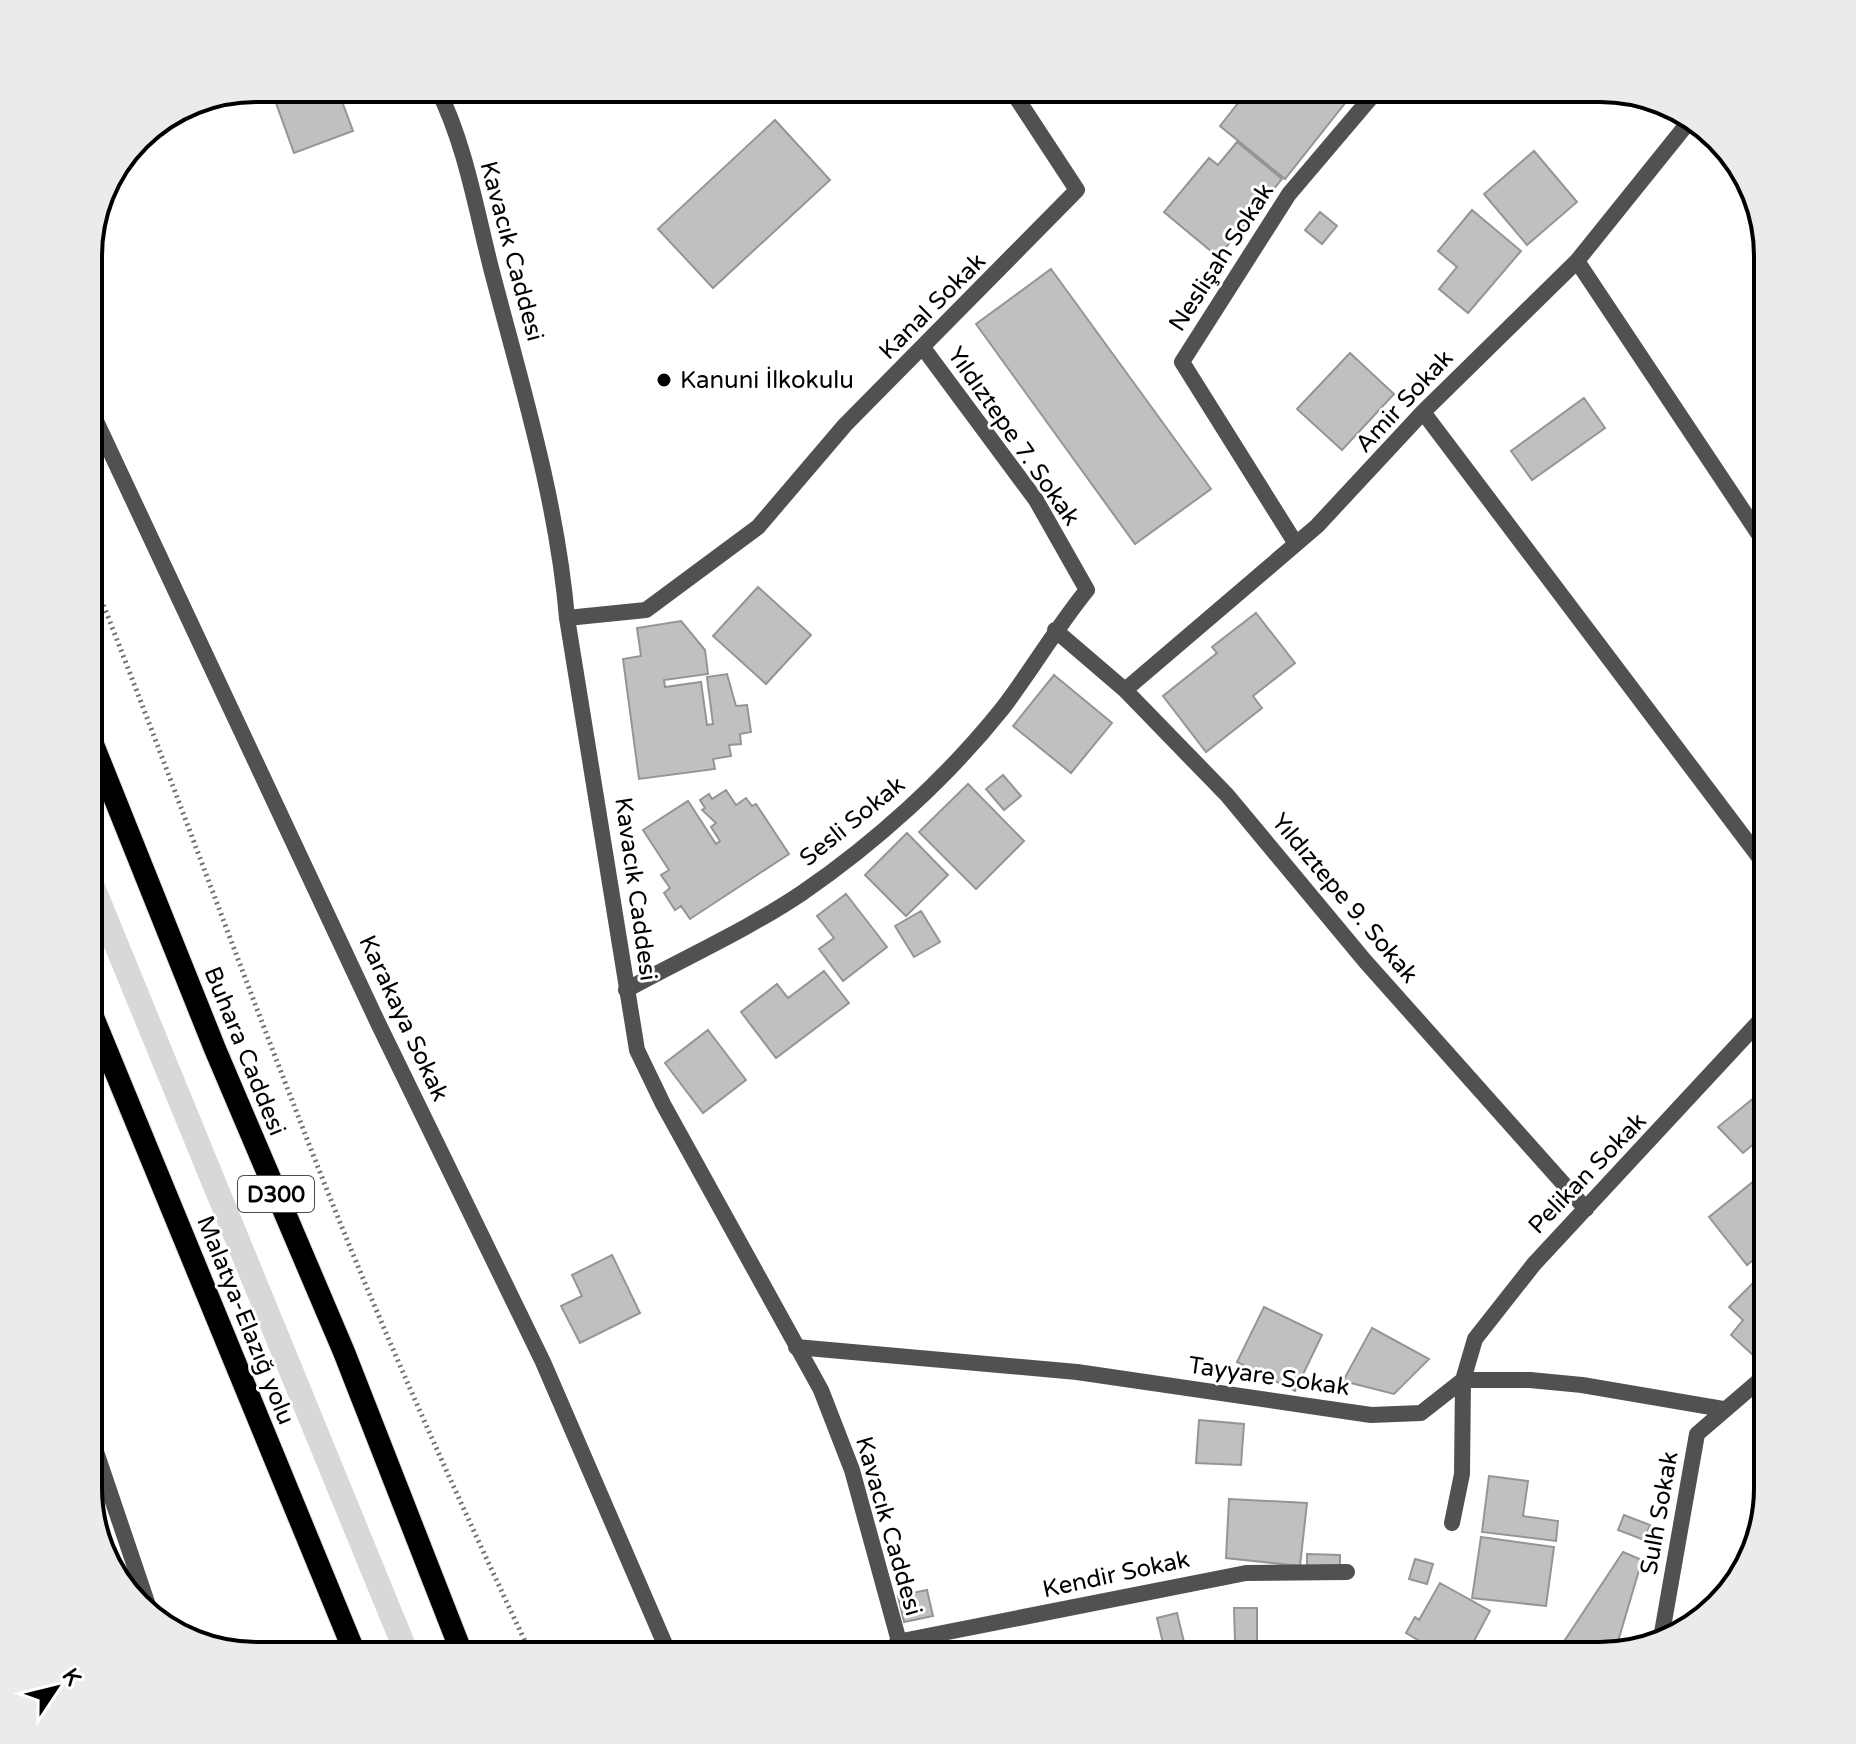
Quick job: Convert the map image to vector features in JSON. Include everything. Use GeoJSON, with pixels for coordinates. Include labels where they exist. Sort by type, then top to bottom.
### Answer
{"type":"FeatureCollection","features":[{"type":"Feature","properties":{"kind":"highway","name":"Buhara Caddesi"},"geometry":{"type":"LineString","coordinates":[[102,767],[215,1049],[344,1352],[458,1642]]}},
{"type":"Feature","properties":{"kind":"highway","name":"Malatya-Elazığ yolu"},"geometry":{"type":"LineString","coordinates":[[102,1039],[350,1642]]}},
{"type":"Feature","properties":{"kind":"street","name":"Kavacık Caddesi"},"geometry":{"type":"LineString","coordinates":[[443,102],[459,143],[538,453],[563,567],[567,618],[637,1050],[656,1091],[821,1390],[852,1470],[898,1642]]}},
{"type":"Feature","properties":{"kind":"street","name":"Kanal Sokak"},"geometry":{"type":"LineString","coordinates":[[567,618],[646,610],[758,527],[845,425],[924,349],[1077,190],[1022,102]]}},
{"type":"Feature","properties":{"kind":"street","name":"Neslişah Sokak"},"geometry":{"type":"LineString","coordinates":[[1296,544],[1182,362],[1289,194],[1367,102]]}},
{"type":"Feature","properties":{"kind":"street","name":"Amir Sokak"},"geometry":{"type":"LineString","coordinates":[[1125,690],[1296,544],[1376,466],[1423,412],[1577,261],[1685,127]]}},
{"type":"Feature","properties":{"kind":"street"},"geometry":{"type":"LineString","coordinates":[[1577,261],[1754,527]]}},
{"type":"Feature","properties":{"kind":"street","name":"Yıldıztepe 7. Sokak"},"geometry":{"type":"LineString","coordinates":[[924,349],[1036,500],[1087,590],[1055,630]]}},
{"type":"Feature","properties":{"kind":"street"},"geometry":{"type":"LineString","coordinates":[[1423,412],[1754,850]]}},
{"type":"Feature","properties":{"kind":"street","name":"Karakaya Sokak"},"geometry":{"type":"LineString","coordinates":[[102,434],[378,1023],[543,1362],[664,1642]]}},
{"type":"Feature","properties":{"kind":"street","name":"Yıldıztepe 9. Sokak"},"geometry":{"type":"LineString","coordinates":[[1055,630],[1125,690],[1227,795],[1365,961],[1586,1209]]}},
{"type":"Feature","properties":{"kind":"street","name":"Sesli Sokak"},"geometry":{"type":"LineString","coordinates":[[626,990],[801,894],[893,821],[933,785],[1001,710],[1055,630]]}},
{"type":"Feature","properties":{"kind":"street","name":"Pelikan Sokak"},"geometry":{"type":"LineString","coordinates":[[1452,1523],[1462,1474],[1463,1380],[1475,1339],[1534,1264],[1754,1027]]}},
{"type":"Feature","properties":{"kind":"street","name":"Tayyare Sokak"},"geometry":{"type":"LineString","coordinates":[[796,1347],[1077,1372],[1371,1415],[1421,1413],[1463,1380]]}},
{"type":"Feature","properties":{"kind":"street"},"geometry":{"type":"LineString","coordinates":[[1463,1380],[1530,1380],[1582,1385],[1723,1409]]}},
{"type":"Feature","properties":{"kind":"street","name":"Sulh Sokak"},"geometry":{"type":"LineString","coordinates":[[1663,1628],[1697,1434],[1754,1384]]}},
{"type":"Feature","properties":{"kind":"street"},"geometry":{"type":"LineString","coordinates":[[102,1469],[144,1594]]}},
{"type":"Feature","properties":{"kind":"street","name":"Kendir Sokak"},"geometry":{"type":"LineString","coordinates":[[932,1642],[1246,1573],[1347,1572]]}},
{"type":"Feature","properties":{"kind":"path"},"geometry":{"type":"LineString","coordinates":[[102,601],[184,808],[297,1115],[446,1468],[526,1642]]}},
{"type":"Feature","properties":{"kind":"shaded area"},"geometry":{"type":"Polygon","coordinates":[[[102,877],[415,1642],[389,1642],[102,942],[102,877]]]}},
{"type":"Feature","properties":{"kind":"building"},"geometry":{"type":"Polygon","coordinates":[[[342,102],[353,131],[294,153],[276,103],[342,102]]]}},
{"type":"Feature","properties":{"kind":"building"},"geometry":{"type":"Polygon","coordinates":[[[1239,102],[1346,102],[1285,179],[1220,126],[1239,102]]]}},
{"type":"Feature","properties":{"kind":"building"},"geometry":{"type":"Polygon","coordinates":[[[775,120],[830,180],[713,288],[658,229],[775,120]]]}},
{"type":"Feature","properties":{"kind":"building"},"geometry":{"type":"Polygon","coordinates":[[[1237,142],[1282,179],[1218,257],[1164,212],[1209,158],[1218,165],[1237,142]]]}},
{"type":"Feature","properties":{"kind":"building"},"geometry":{"type":"Polygon","coordinates":[[[1534,151],[1577,202],[1527,245],[1484,194],[1534,151]]]}},
{"type":"Feature","properties":{"kind":"building"},"geometry":{"type":"Polygon","coordinates":[[[1472,210],[1521,251],[1468,313],[1439,289],[1457,267],[1438,251],[1472,210]]]}},
{"type":"Feature","properties":{"kind":"building"},"geometry":{"type":"Polygon","coordinates":[[[1320,212],[1337,226],[1322,244],[1305,230],[1320,212]]]}},
{"type":"Feature","properties":{"kind":"building"},"geometry":{"type":"Polygon","coordinates":[[[1051,269],[1211,489],[1135,544],[976,324],[1051,269]]]}},
{"type":"Feature","properties":{"kind":"building"},"geometry":{"type":"Polygon","coordinates":[[[1350,353],[1394,394],[1342,450],[1297,409],[1350,353]]]}},
{"type":"Feature","properties":{"kind":"building"},"geometry":{"type":"Polygon","coordinates":[[[1584,398],[1605,428],[1532,480],[1511,451],[1584,398]]]}},
{"type":"Feature","properties":{"kind":"building"},"geometry":{"type":"Polygon","coordinates":[[[758,587],[811,635],[766,684],[713,636],[758,587]]]}},
{"type":"Feature","properties":{"kind":"building"},"geometry":{"type":"Polygon","coordinates":[[[1256,613],[1295,663],[1253,696],[1262,708],[1206,752],[1163,696],[1217,653],[1212,647],[1256,613]]]}},
{"type":"Feature","properties":{"kind":"building"},"geometry":{"type":"Polygon","coordinates":[[[681,621],[705,650],[708,674],[664,680],[665,687],[701,682],[707,725],[713,724],[707,677],[727,674],[736,706],[747,705],[751,732],[740,734],[741,744],[729,745],[731,756],[713,759],[715,769],[639,779],[623,659],[641,656],[637,628],[681,621]]]}},
{"type":"Feature","properties":{"kind":"building"},"geometry":{"type":"Polygon","coordinates":[[[1054,675],[1112,723],[1071,773],[1013,726],[1054,675]]]}},
{"type":"Feature","properties":{"kind":"building"},"geometry":{"type":"Polygon","coordinates":[[[1003,775],[1021,796],[1004,810],[986,789],[1003,775]]]}},
{"type":"Feature","properties":{"kind":"building"},"geometry":{"type":"Polygon","coordinates":[[[968,784],[1024,841],[976,889],[919,832],[968,784]]]}},
{"type":"Feature","properties":{"kind":"building"},"geometry":{"type":"Polygon","coordinates":[[[726,790],[736,805],[746,798],[752,806],[756,804],[789,854],[690,919],[681,906],[675,910],[664,893],[670,888],[661,875],[669,870],[643,830],[688,801],[716,844],[720,841],[711,827],[716,823],[702,810],[705,808],[700,800],[709,794],[712,799],[726,790]]]}},
{"type":"Feature","properties":{"kind":"building"},"geometry":{"type":"Polygon","coordinates":[[[907,833],[948,875],[906,916],[865,875],[907,833]]]}},
{"type":"Feature","properties":{"kind":"building"},"geometry":{"type":"Polygon","coordinates":[[[846,894],[887,947],[843,981],[819,949],[834,938],[817,916],[846,894]]]}},
{"type":"Feature","properties":{"kind":"building"},"geometry":{"type":"Polygon","coordinates":[[[921,911],[940,942],[914,957],[895,926],[921,911]]]}},
{"type":"Feature","properties":{"kind":"building"},"geometry":{"type":"Polygon","coordinates":[[[824,971],[849,1003],[776,1058],[741,1012],[777,984],[788,998],[824,971]]]}},
{"type":"Feature","properties":{"kind":"building"},"geometry":{"type":"Polygon","coordinates":[[[708,1030],[746,1080],[703,1113],[665,1063],[708,1030]]]}},
{"type":"Feature","properties":{"kind":"building"},"geometry":{"type":"Polygon","coordinates":[[[1754,1098],[1754,1144],[1743,1153],[1718,1127],[1754,1098]]]}},
{"type":"Feature","properties":{"kind":"building"},"geometry":{"type":"Polygon","coordinates":[[[1754,1181],[1754,1259],[1747,1265],[1709,1217],[1754,1181]]]}},
{"type":"Feature","properties":{"kind":"building"},"geometry":{"type":"Polygon","coordinates":[[[612,1255],[640,1313],[580,1343],[561,1306],[582,1296],[572,1275],[612,1255]]]}},
{"type":"Feature","properties":{"kind":"building"},"geometry":{"type":"Polygon","coordinates":[[[1754,1282],[1753,1355],[1731,1335],[1743,1320],[1729,1307],[1754,1282]]]}},
{"type":"Feature","properties":{"kind":"building"},"geometry":{"type":"Polygon","coordinates":[[[1264,1307],[1322,1335],[1295,1391],[1237,1362],[1264,1307]]]}},
{"type":"Feature","properties":{"kind":"building"},"geometry":{"type":"Polygon","coordinates":[[[1372,1328],[1429,1359],[1394,1394],[1343,1381],[1372,1328]]]}},
{"type":"Feature","properties":{"kind":"building"},"geometry":{"type":"Polygon","coordinates":[[[1199,1420],[1244,1424],[1241,1465],[1196,1463],[1199,1420]]]}},
{"type":"Feature","properties":{"kind":"building"},"geometry":{"type":"Polygon","coordinates":[[[1489,1476],[1528,1481],[1523,1516],[1558,1521],[1556,1541],[1482,1532],[1489,1476]]]}},
{"type":"Feature","properties":{"kind":"building"},"geometry":{"type":"Polygon","coordinates":[[[1229,1499],[1307,1503],[1300,1566],[1226,1558],[1229,1499]]]}},
{"type":"Feature","properties":{"kind":"building"},"geometry":{"type":"Polygon","coordinates":[[[1624,1515],[1650,1525],[1644,1540],[1618,1530],[1624,1515]]]}},
{"type":"Feature","properties":{"kind":"building"},"geometry":{"type":"Polygon","coordinates":[[[1481,1537],[1554,1547],[1546,1606],[1472,1598],[1481,1537]]]}},
{"type":"Feature","properties":{"kind":"building"},"geometry":{"type":"Polygon","coordinates":[[[1623,1552],[1642,1560],[1618,1641],[1564,1642],[1623,1552]]]}},
{"type":"Feature","properties":{"kind":"building"},"geometry":{"type":"Polygon","coordinates":[[[1307,1554],[1340,1555],[1340,1568],[1307,1567],[1307,1554]]]}},
{"type":"Feature","properties":{"kind":"building"},"geometry":{"type":"Polygon","coordinates":[[[1415,1559],[1433,1564],[1427,1584],[1409,1579],[1415,1559]]]}},
{"type":"Feature","properties":{"kind":"building"},"geometry":{"type":"Polygon","coordinates":[[[1440,1583],[1490,1611],[1473,1642],[1421,1642],[1406,1633],[1415,1617],[1419,1620],[1440,1583]]]}},
{"type":"Feature","properties":{"kind":"building"},"geometry":{"type":"Polygon","coordinates":[[[927,1590],[933,1616],[904,1622],[898,1596],[927,1590]]]}},
{"type":"Feature","properties":{"kind":"building"},"geometry":{"type":"Polygon","coordinates":[[[1234,1608],[1257,1608],[1257,1642],[1235,1642],[1234,1608]]]}},
{"type":"Feature","properties":{"kind":"building"},"geometry":{"type":"Polygon","coordinates":[[[1177,1613],[1184,1642],[1163,1642],[1157,1618],[1177,1613]]]}},
{"type":"Feature","properties":{"kind":"place","name":"Kanuni İlkokulu"},"geometry":{"type":"Point","coordinates":[664,380]}}]}
